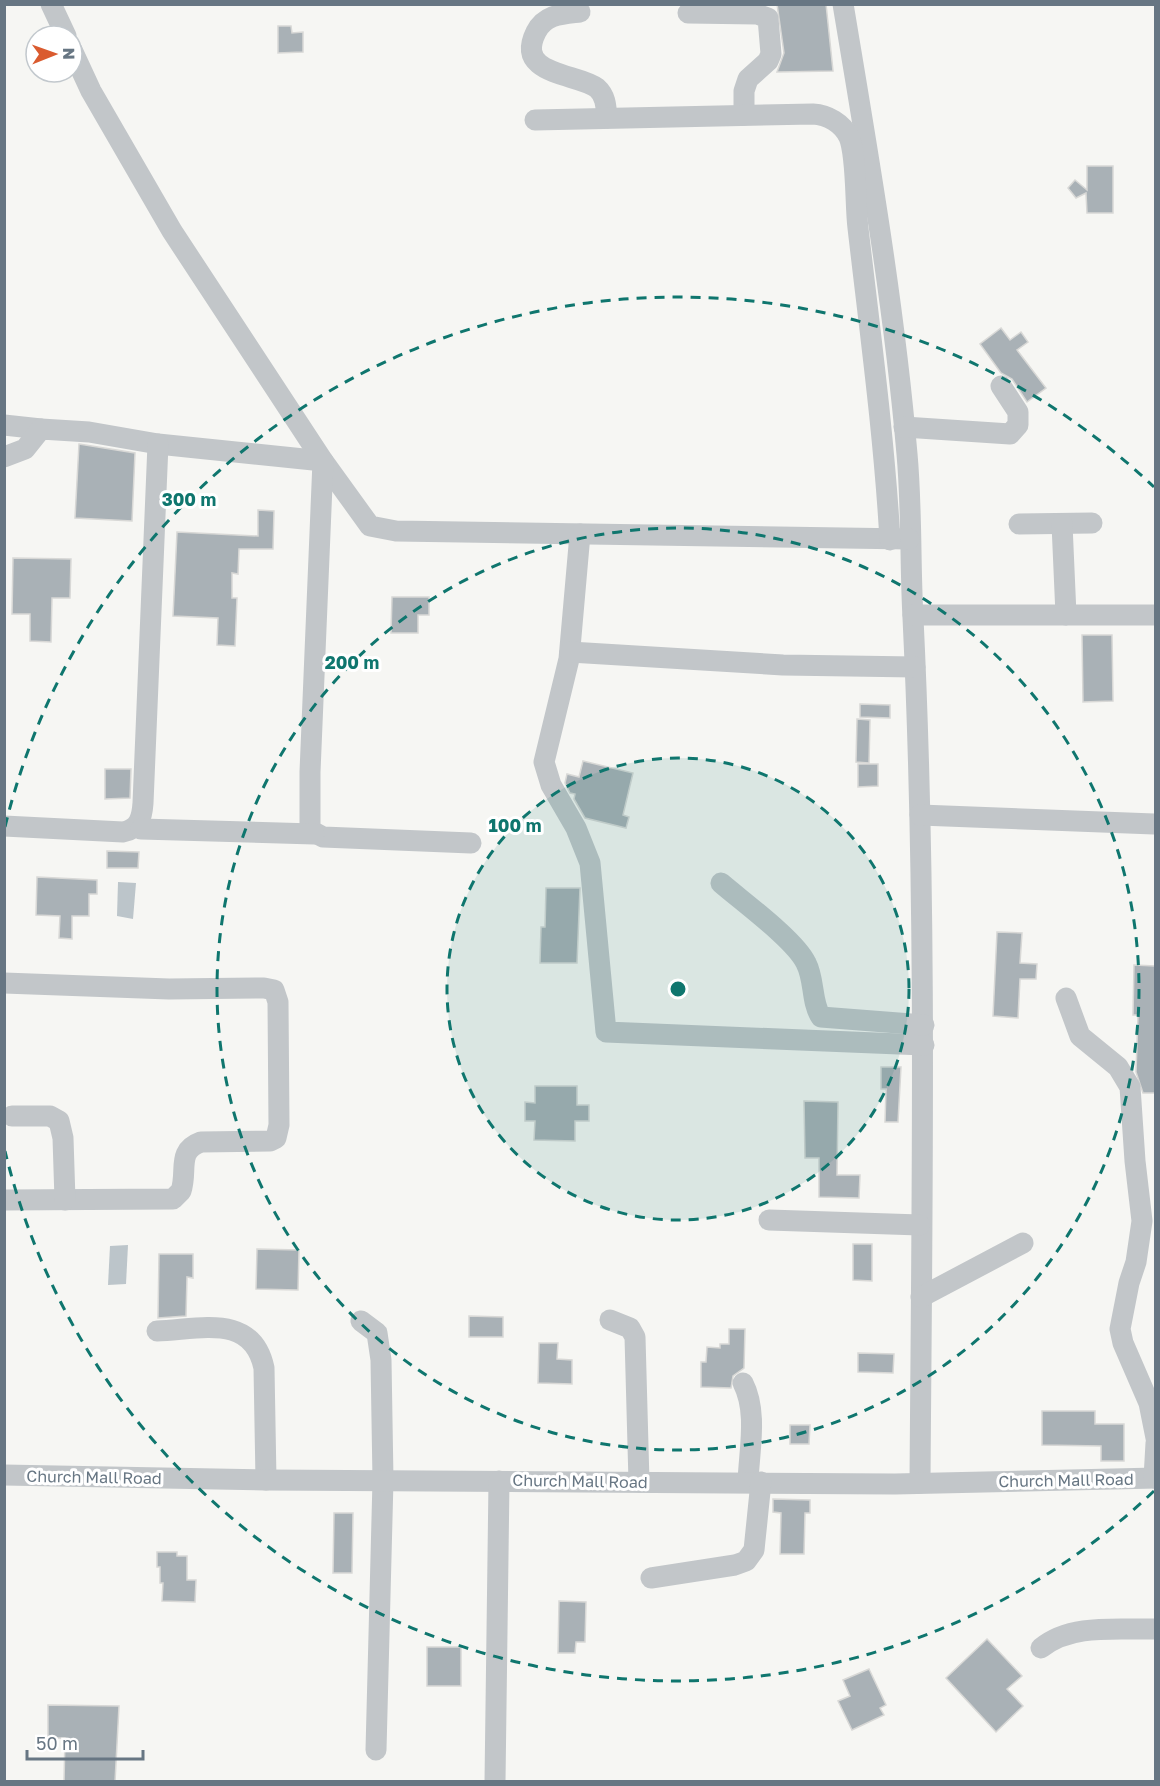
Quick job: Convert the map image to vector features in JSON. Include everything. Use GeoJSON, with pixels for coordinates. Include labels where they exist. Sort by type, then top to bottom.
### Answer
{"type":"FeatureCollection","features":[{"type":"Feature","properties":{"kind":"street"},"geometry":{"type":"LineString","coordinates":[[51,4],[60,24]]}},
{"type":"Feature","properties":{"kind":"street"},"geometry":{"type":"LineString","coordinates":[[843,4],[874,192],[904,427],[909,477],[900,539]]}},
{"type":"Feature","properties":{"kind":"street"},"geometry":{"type":"LineString","coordinates":[[580,12],[559,14],[544,21],[535,34],[533,48],[536,58],[546,69],[589,83],[600,91],[605,99],[607,118]]}},
{"type":"Feature","properties":{"kind":"street"},"geometry":{"type":"LineString","coordinates":[[688,13],[757,14],[768,18],[771,54],[768,62],[752,74],[746,84],[744,115]]}},
{"type":"Feature","properties":{"kind":"street"},"geometry":{"type":"LineString","coordinates":[[84,76],[172,231],[322,461],[365,522],[375,529],[900,539]]}},
{"type":"Feature","properties":{"kind":"street"},"geometry":{"type":"LineString","coordinates":[[535,120],[822,115],[837,123],[850,141],[857,223],[881,409],[913,615],[924,1035],[920,1226],[920,1482]]}},
{"type":"Feature","properties":{"kind":"street"},"geometry":{"type":"LineString","coordinates":[[904,427],[1010,434],[1018,425],[1018,412],[1001,386]]}},
{"type":"Feature","properties":{"kind":"street"},"geometry":{"type":"LineString","coordinates":[[4,425],[89,432],[158,444],[322,461]]}},
{"type":"Feature","properties":{"kind":"street"},"geometry":{"type":"LineString","coordinates":[[4,457],[26,449],[41,429]]}},
{"type":"Feature","properties":{"kind":"street"},"geometry":{"type":"LineString","coordinates":[[4,826],[123,832],[134,828],[139,823],[143,803],[158,444]]}},
{"type":"Feature","properties":{"kind":"street"},"geometry":{"type":"LineString","coordinates":[[314,834],[309,822],[322,461]]}},
{"type":"Feature","properties":{"kind":"street"},"geometry":{"type":"LineString","coordinates":[[1019,524],[1092,523]]}},
{"type":"Feature","properties":{"kind":"street"},"geometry":{"type":"LineString","coordinates":[[1062,524],[1065,615]]}},
{"type":"Feature","properties":{"kind":"street"},"geometry":{"type":"LineString","coordinates":[[580,534],[570,652],[544,762],[551,785],[576,828],[590,863],[606,1032],[924,1035]]}},
{"type":"Feature","properties":{"kind":"street"},"geometry":{"type":"LineString","coordinates":[[913,615],[1155,615]]}},
{"type":"Feature","properties":{"kind":"street"},"geometry":{"type":"LineString","coordinates":[[570,652],[783,665],[915,666]]}},
{"type":"Feature","properties":{"kind":"street"},"geometry":{"type":"LineString","coordinates":[[920,815],[1154,824]]}},
{"type":"Feature","properties":{"kind":"street"},"geometry":{"type":"LineString","coordinates":[[141,829],[314,834],[324,837],[471,843]]}},
{"type":"Feature","properties":{"kind":"street"},"geometry":{"type":"LineString","coordinates":[[721,883],[803,956],[812,976],[817,1010],[821,1017],[924,1035]]}},
{"type":"Feature","properties":{"kind":"street"},"geometry":{"type":"LineString","coordinates":[[4,983],[274,990],[276,994],[279,1125],[276,1138],[201,1142],[193,1145],[185,1154],[181,1191],[172,1198],[4,1200]]}},
{"type":"Feature","properties":{"kind":"street"},"geometry":{"type":"LineString","coordinates":[[1066,998],[1080,1036],[1118,1067],[1130,1087],[1142,1221],[1120,1329],[1123,1343],[1149,1403],[1155,1438]]}},
{"type":"Feature","properties":{"kind":"street"},"geometry":{"type":"LineString","coordinates":[[12,1116],[50,1116],[59,1121],[63,1138],[65,1200]]}},
{"type":"Feature","properties":{"kind":"street"},"geometry":{"type":"LineString","coordinates":[[769,1220],[920,1226]]}},
{"type":"Feature","properties":{"kind":"street"},"geometry":{"type":"LineString","coordinates":[[921,1297],[1023,1243]]}},
{"type":"Feature","properties":{"kind":"street"},"geometry":{"type":"LineString","coordinates":[[610,1320],[630,1328],[635,1337],[639,1482]]}},
{"type":"Feature","properties":{"kind":"street"},"geometry":{"type":"LineString","coordinates":[[361,1322],[374,1328],[379,1341],[383,1480],[376,1750]]}},
{"type":"Feature","properties":{"kind":"street"},"geometry":{"type":"LineString","coordinates":[[157,1331],[221,1327],[242,1335],[259,1350],[264,1368],[266,1480]]}},
{"type":"Feature","properties":{"kind":"street"},"geometry":{"type":"LineString","coordinates":[[651,1578],[735,1565],[746,1560],[754,1550],[751,1403],[743,1383]]}},
{"type":"Feature","properties":{"kind":"street"},"geometry":{"type":"LineString","coordinates":[[1155,1443],[1155,1478]]}},
{"type":"Feature","properties":{"kind":"street","name":"Church Mall Road"},"geometry":{"type":"LineString","coordinates":[[4,1475],[266,1480],[639,1482],[920,1482],[1155,1478]]}},
{"type":"Feature","properties":{"kind":"street"},"geometry":{"type":"LineString","coordinates":[[495,1782],[499,1481]]}},
{"type":"Feature","properties":{"kind":"street"},"geometry":{"type":"LineString","coordinates":[[1041,1648],[1052,1639],[1072,1633],[1155,1629]]}},
{"type":"Feature","properties":{"kind":"shaded area"},"geometry":{"type":"Polygon","coordinates":[[[118,882],[136,883],[133,919],[117,916],[118,882]]]}},
{"type":"Feature","properties":{"kind":"shaded area"},"geometry":{"type":"Polygon","coordinates":[[[128,1245],[126,1284],[108,1285],[110,1246],[128,1245]]]}},
{"type":"Feature","properties":{"kind":"building"},"geometry":{"type":"Polygon","coordinates":[[[777,4],[826,4],[833,71],[777,72],[784,53],[777,4]]]}},
{"type":"Feature","properties":{"kind":"building"},"geometry":{"type":"Polygon","coordinates":[[[278,26],[291,26],[292,33],[303,32],[303,52],[278,53],[278,26]]]}},
{"type":"Feature","properties":{"kind":"building"},"geometry":{"type":"Polygon","coordinates":[[[1087,166],[1113,166],[1113,213],[1087,213],[1086,193],[1076,198],[1068,188],[1075,180],[1087,190],[1087,166]]]}},
{"type":"Feature","properties":{"kind":"building"},"geometry":{"type":"Polygon","coordinates":[[[1001,328],[1010,340],[1021,332],[1028,342],[1017,350],[1046,388],[1027,402],[1012,379],[1001,373],[980,344],[1001,328]]]}},
{"type":"Feature","properties":{"kind":"building"},"geometry":{"type":"Polygon","coordinates":[[[79,444],[135,453],[132,521],[75,518],[79,444]]]}},
{"type":"Feature","properties":{"kind":"building"},"geometry":{"type":"Polygon","coordinates":[[[258,510],[274,511],[273,549],[239,549],[238,574],[232,573],[232,598],[237,598],[235,646],[217,645],[218,618],[173,616],[177,532],[258,536],[258,510]]]}},
{"type":"Feature","properties":{"kind":"building"},"geometry":{"type":"Polygon","coordinates":[[[13,558],[71,559],[70,598],[52,598],[51,642],[30,641],[30,614],[12,614],[13,558]]]}},
{"type":"Feature","properties":{"kind":"building"},"geometry":{"type":"Polygon","coordinates":[[[392,597],[429,597],[429,615],[418,615],[418,633],[391,633],[392,597]]]}},
{"type":"Feature","properties":{"kind":"building"},"geometry":{"type":"Polygon","coordinates":[[[1082,635],[1112,635],[1113,701],[1083,702],[1082,635]]]}},
{"type":"Feature","properties":{"kind":"building"},"geometry":{"type":"Polygon","coordinates":[[[860,704],[890,705],[890,718],[860,717],[860,704]]]}},
{"type":"Feature","properties":{"kind":"building"},"geometry":{"type":"Polygon","coordinates":[[[857,719],[870,720],[869,763],[856,762],[857,719]]]}},
{"type":"Feature","properties":{"kind":"building"},"geometry":{"type":"Polygon","coordinates":[[[583,761],[633,773],[623,815],[629,817],[626,828],[585,818],[574,799],[575,794],[570,793],[565,783],[567,774],[579,777],[583,761]]]}},
{"type":"Feature","properties":{"kind":"building"},"geometry":{"type":"Polygon","coordinates":[[[858,764],[878,764],[878,786],[858,787],[858,764]]]}},
{"type":"Feature","properties":{"kind":"building"},"geometry":{"type":"Polygon","coordinates":[[[105,769],[131,769],[130,798],[105,799],[105,769]]]}},
{"type":"Feature","properties":{"kind":"building"},"geometry":{"type":"Polygon","coordinates":[[[107,851],[139,852],[138,868],[107,868],[107,851]]]}},
{"type":"Feature","properties":{"kind":"building"},"geometry":{"type":"Polygon","coordinates":[[[37,877],[97,880],[97,894],[89,894],[89,916],[72,916],[72,939],[59,938],[60,916],[36,915],[37,877]]]}},
{"type":"Feature","properties":{"kind":"building"},"geometry":{"type":"Polygon","coordinates":[[[546,888],[580,888],[577,963],[540,963],[541,927],[545,927],[546,888]]]}},
{"type":"Feature","properties":{"kind":"building"},"geometry":{"type":"Polygon","coordinates":[[[997,932],[1022,933],[1020,963],[1037,964],[1036,979],[1020,979],[1018,1018],[993,1016],[997,932]]]}},
{"type":"Feature","properties":{"kind":"building"},"geometry":{"type":"Polygon","coordinates":[[[1134,965],[1155,966],[1155,1093],[1143,1093],[1136,1072],[1138,1015],[1133,1015],[1134,965]]]}},
{"type":"Feature","properties":{"kind":"building"},"geometry":{"type":"Polygon","coordinates":[[[881,1067],[901,1067],[898,1122],[885,1122],[886,1089],[881,1089],[881,1067]]]}},
{"type":"Feature","properties":{"kind":"building"},"geometry":{"type":"Polygon","coordinates":[[[535,1086],[577,1086],[577,1105],[589,1105],[589,1121],[575,1121],[575,1141],[534,1140],[535,1121],[525,1121],[525,1102],[535,1103],[535,1086]]]}},
{"type":"Feature","properties":{"kind":"building"},"geometry":{"type":"Polygon","coordinates":[[[804,1101],[838,1102],[837,1175],[860,1175],[859,1198],[819,1197],[819,1158],[805,1158],[804,1101]]]}},
{"type":"Feature","properties":{"kind":"building"},"geometry":{"type":"Polygon","coordinates":[[[853,1244],[872,1244],[872,1281],[853,1280],[853,1244]]]}},
{"type":"Feature","properties":{"kind":"building"},"geometry":{"type":"Polygon","coordinates":[[[257,1249],[299,1250],[298,1290],[256,1289],[257,1249]]]}},
{"type":"Feature","properties":{"kind":"building"},"geometry":{"type":"Polygon","coordinates":[[[159,1254],[193,1254],[193,1278],[187,1277],[186,1316],[158,1318],[159,1254]]]}},
{"type":"Feature","properties":{"kind":"building"},"geometry":{"type":"Polygon","coordinates":[[[469,1316],[503,1317],[503,1337],[469,1337],[469,1316]]]}},
{"type":"Feature","properties":{"kind":"building"},"geometry":{"type":"Polygon","coordinates":[[[729,1329],[745,1329],[744,1368],[733,1376],[731,1388],[701,1387],[701,1362],[706,1362],[707,1347],[720,1348],[720,1344],[729,1344],[729,1329]]]}},
{"type":"Feature","properties":{"kind":"building"},"geometry":{"type":"Polygon","coordinates":[[[539,1343],[558,1343],[557,1359],[572,1360],[572,1384],[538,1383],[539,1343]]]}},
{"type":"Feature","properties":{"kind":"building"},"geometry":{"type":"Polygon","coordinates":[[[858,1353],[894,1354],[893,1373],[858,1372],[858,1353]]]}},
{"type":"Feature","properties":{"kind":"building"},"geometry":{"type":"Polygon","coordinates":[[[1042,1411],[1095,1411],[1095,1424],[1124,1424],[1124,1461],[1101,1461],[1101,1446],[1042,1445],[1042,1411]]]}},
{"type":"Feature","properties":{"kind":"building"},"geometry":{"type":"Polygon","coordinates":[[[790,1425],[810,1425],[809,1444],[790,1444],[790,1425]]]}},
{"type":"Feature","properties":{"kind":"building"},"geometry":{"type":"Polygon","coordinates":[[[773,1499],[810,1500],[810,1513],[805,1513],[804,1554],[780,1554],[781,1513],[773,1512],[773,1499]]]}},
{"type":"Feature","properties":{"kind":"building"},"geometry":{"type":"Polygon","coordinates":[[[334,1513],[353,1513],[352,1573],[333,1573],[334,1513]]]}},
{"type":"Feature","properties":{"kind":"building"},"geometry":{"type":"Polygon","coordinates":[[[157,1552],[177,1552],[177,1556],[187,1556],[187,1580],[196,1580],[195,1602],[162,1601],[163,1583],[160,1583],[157,1552]]]}},
{"type":"Feature","properties":{"kind":"building"},"geometry":{"type":"Polygon","coordinates":[[[559,1601],[586,1602],[585,1642],[576,1642],[575,1653],[558,1653],[559,1601]]]}},
{"type":"Feature","properties":{"kind":"building"},"geometry":{"type":"Polygon","coordinates":[[[987,1639],[1022,1676],[1007,1689],[1023,1706],[996,1732],[946,1678],[987,1639]]]}},
{"type":"Feature","properties":{"kind":"building"},"geometry":{"type":"Polygon","coordinates":[[[427,1647],[461,1647],[461,1686],[427,1686],[427,1647]]]}},
{"type":"Feature","properties":{"kind":"building"},"geometry":{"type":"Polygon","coordinates":[[[869,1669],[886,1705],[880,1708],[884,1715],[852,1730],[838,1701],[850,1696],[843,1680],[869,1669]]]}},
{"type":"Feature","properties":{"kind":"building"},"geometry":{"type":"Polygon","coordinates":[[[48,1705],[119,1706],[115,1782],[64,1782],[65,1738],[48,1738],[48,1705]]]}}]}
